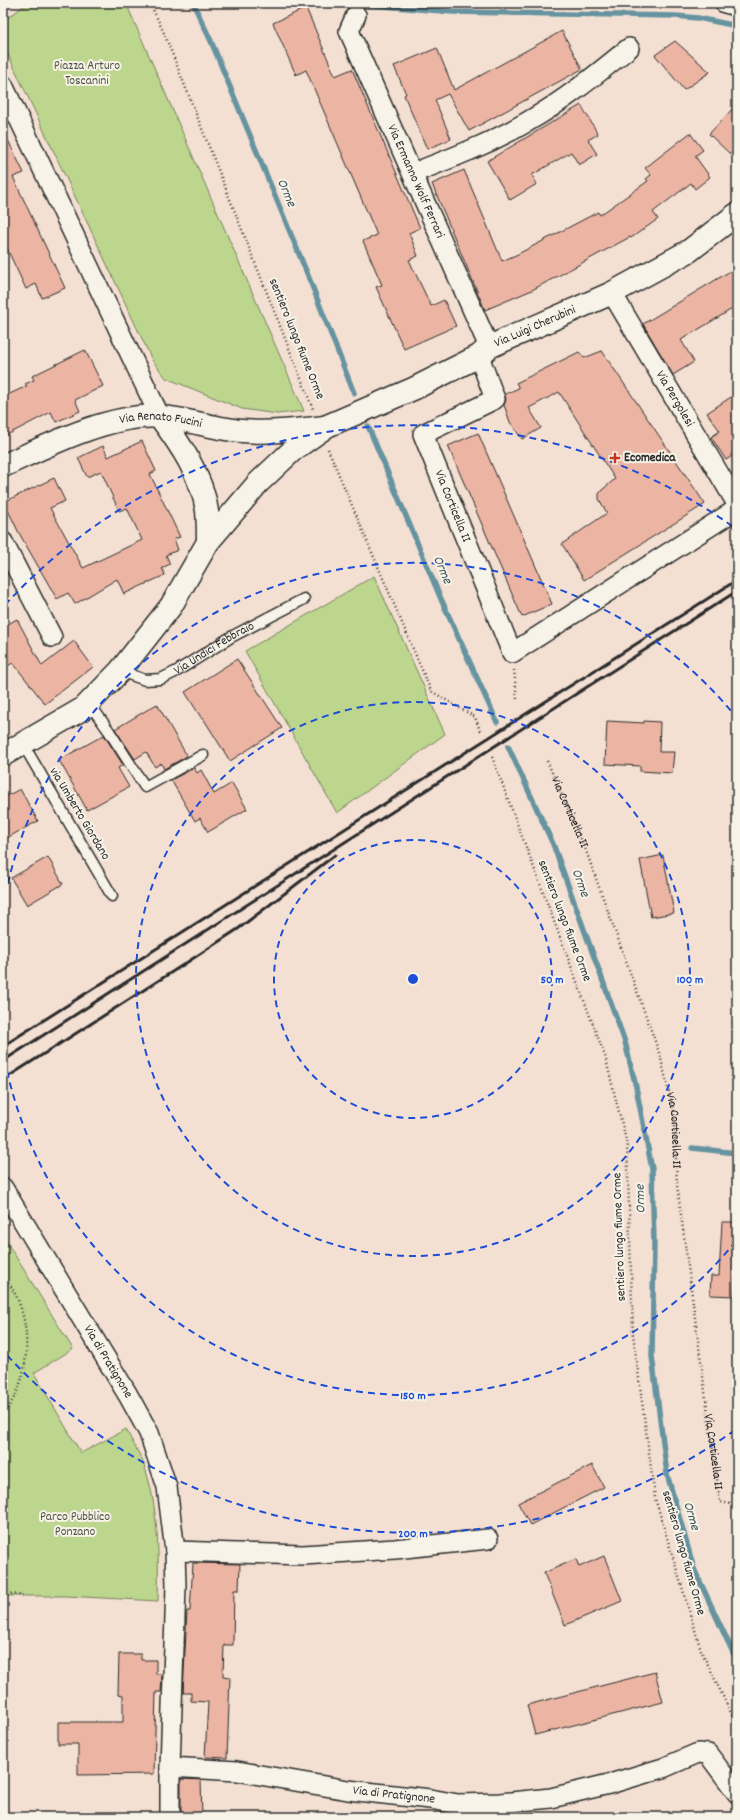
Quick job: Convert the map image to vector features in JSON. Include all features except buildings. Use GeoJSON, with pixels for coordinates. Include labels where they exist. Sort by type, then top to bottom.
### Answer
{"type":"FeatureCollection","features":[{"type":"Feature","properties":{"kind":"main road","name":"Via Luigi Cherubini"},"geometry":{"type":"LineString","coordinates":[[327,426],[413,389],[484,352],[612,293],[689,250],[737,214]]}},
{"type":"Feature","properties":{"kind":"main road","name":"Via Renato Fucini"},"geometry":{"type":"LineString","coordinates":[[3,466],[60,439],[112,423],[133,419],[160,417],[241,431],[279,432],[305,435],[327,426]]}},
{"type":"Feature","properties":{"kind":"main road"},"geometry":{"type":"LineString","coordinates":[[160,417],[175,436],[191,464],[207,511],[208,542]]}},
{"type":"Feature","properties":{"kind":"main road"},"geometry":{"type":"LineString","coordinates":[[3,755],[84,708],[120,671],[171,606],[208,542],[258,483],[293,450],[305,435]]}},
{"type":"Feature","properties":{"kind":"street"},"geometry":{"type":"LineString","coordinates":[[725,3],[737,6]]}},
{"type":"Feature","properties":{"kind":"street","name":"Via Ermanno Wolf Ferrari"},"geometry":{"type":"LineString","coordinates":[[356,15],[349,31],[413,173],[484,352]]}},
{"type":"Feature","properties":{"kind":"street"},"geometry":{"type":"LineString","coordinates":[[413,173],[476,148],[528,121],[572,92],[630,48]]}},
{"type":"Feature","properties":{"kind":"street"},"geometry":{"type":"LineString","coordinates":[[3,85],[160,417]]}},
{"type":"Feature","properties":{"kind":"street","name":"Via Pergolesi"},"geometry":{"type":"LineString","coordinates":[[612,293],[737,504]]}},
{"type":"Feature","properties":{"kind":"street","name":"Via Corticella II"},"geometry":{"type":"LineString","coordinates":[[484,352],[495,399],[423,434],[512,653]]}},
{"type":"Feature","properties":{"kind":"street"},"geometry":{"type":"LineString","coordinates":[[512,653],[737,509]]}},
{"type":"Feature","properties":{"kind":"street"},"geometry":{"type":"LineString","coordinates":[[3,542],[52,637]]}},
{"type":"Feature","properties":{"kind":"street","name":"Via di Pratignone"},"geometry":{"type":"LineString","coordinates":[[3,1188],[105,1356],[148,1433],[167,1487],[175,1551],[176,1586],[170,1767],[170,1817]]}},
{"type":"Feature","properties":{"kind":"street"},"geometry":{"type":"LineString","coordinates":[[175,1551],[304,1555],[395,1549],[488,1539]]}},
{"type":"Feature","properties":{"kind":"street","name":"Via di Pratignone"},"geometry":{"type":"LineString","coordinates":[[170,1767],[237,1771],[348,1790],[430,1799],[458,1804],[493,1803],[551,1798],[663,1768],[698,1753],[708,1754],[737,1793]]}},
{"type":"Feature","properties":{"kind":"lane","name":"Via Undici Febbraio"},"geometry":{"type":"LineString","coordinates":[[120,671],[145,680],[161,679],[177,671],[231,637],[281,613],[304,599]]}},
{"type":"Feature","properties":{"kind":"lane"},"geometry":{"type":"LineString","coordinates":[[88,703],[109,731],[145,787],[203,755]]}},
{"type":"Feature","properties":{"kind":"lane","name":"via Umberto Giordano"},"geometry":{"type":"LineString","coordinates":[[23,744],[112,896]]}},
{"type":"Feature","properties":{"kind":"path","name":"sentiero lungo fiume Orme"},"geometry":{"type":"LineString","coordinates":[[150,3],[313,410],[305,435]]}},
{"type":"Feature","properties":{"kind":"path"},"geometry":{"type":"LineString","coordinates":[[305,435],[325,443],[431,691],[475,717],[482,733]]}},
{"type":"Feature","properties":{"kind":"path"},"geometry":{"type":"LineString","coordinates":[[512,653],[517,699]]}},
{"type":"Feature","properties":{"kind":"path","name":"sentiero lungo fiume Orme"},"geometry":{"type":"LineString","coordinates":[[492,757],[605,1056],[627,1144],[633,1334],[655,1498],[701,1650],[730,1711],[737,1722]]}},
{"type":"Feature","properties":{"kind":"path","name":"Via Corticella II"},"geometry":{"type":"LineString","coordinates":[[547,761],[585,848],[660,1055],[674,1112],[677,1186],[720,1502],[737,1505]]}},
{"type":"Feature","properties":{"kind":"path"},"geometry":{"type":"LineString","coordinates":[[3,1277],[8,1282],[19,1303],[25,1324],[26,1344],[25,1363],[20,1384],[12,1402],[3,1413]]}},
{"type":"Feature","properties":{"kind":"path"},"geometry":{"type":"LineString","coordinates":[[3,1592],[23,1596]]}},
{"type":"Feature","properties":{"kind":"green space","name":"Piazza Arturo Toscanini"},"geometry":{"type":"Polygon","coordinates":[[[28,3],[126,3],[304,411],[277,414],[242,409],[166,378],[152,360],[3,44],[3,21],[28,3]]]}},
{"type":"Feature","properties":{"kind":"green space"},"geometry":{"type":"Polygon","coordinates":[[[374,576],[445,734],[337,813],[245,651],[374,576]]]}},
{"type":"Feature","properties":{"kind":"green space","name":"Parco Pubblico Ponzano"},"geometry":{"type":"Polygon","coordinates":[[[3,1236],[73,1349],[34,1373],[81,1453],[126,1429],[143,1462],[152,1496],[157,1531],[158,1601],[66,1596],[3,1596],[3,1236]]]}},
{"type":"Feature","properties":{"kind":"waterway","name":"Orme"},"geometry":{"type":"LineString","coordinates":[[193,3],[211,41],[309,278],[354,393]]}},
{"type":"Feature","properties":{"kind":"waterway"},"geometry":{"type":"LineString","coordinates":[[318,3],[328,5],[348,3]]}},
{"type":"Feature","properties":{"kind":"waterway"},"geometry":{"type":"LineString","coordinates":[[361,4],[453,12],[676,16],[698,18],[737,26]]}},
{"type":"Feature","properties":{"kind":"waterway","name":"Orme"},"geometry":{"type":"LineString","coordinates":[[368,426],[441,599],[497,722]]}},
{"type":"Feature","properties":{"kind":"waterway","name":"Orme"},"geometry":{"type":"LineString","coordinates":[[508,746],[553,844],[625,1042],[636,1087],[652,1169],[654,1243],[652,1356],[667,1474],[694,1569],[737,1661]]}},
{"type":"Feature","properties":{"kind":"waterway"},"geometry":{"type":"LineString","coordinates":[[692,1148],[737,1153]]}},
{"type":"Feature","properties":{"kind":"railway"},"geometry":{"type":"LineString","coordinates":[[3,1046],[737,580]]}},
{"type":"Feature","properties":{"kind":"railway"},"geometry":{"type":"LineString","coordinates":[[3,1061],[737,591]]}},
{"type":"Feature","properties":{"kind":"railway"},"geometry":{"type":"LineString","coordinates":[[3,1080],[238,929],[335,855]]}},
{"type":"Feature","properties":{"kind":"place","name":"Ecomedica"},"geometry":{"type":"Point","coordinates":[615,458]}}]}
